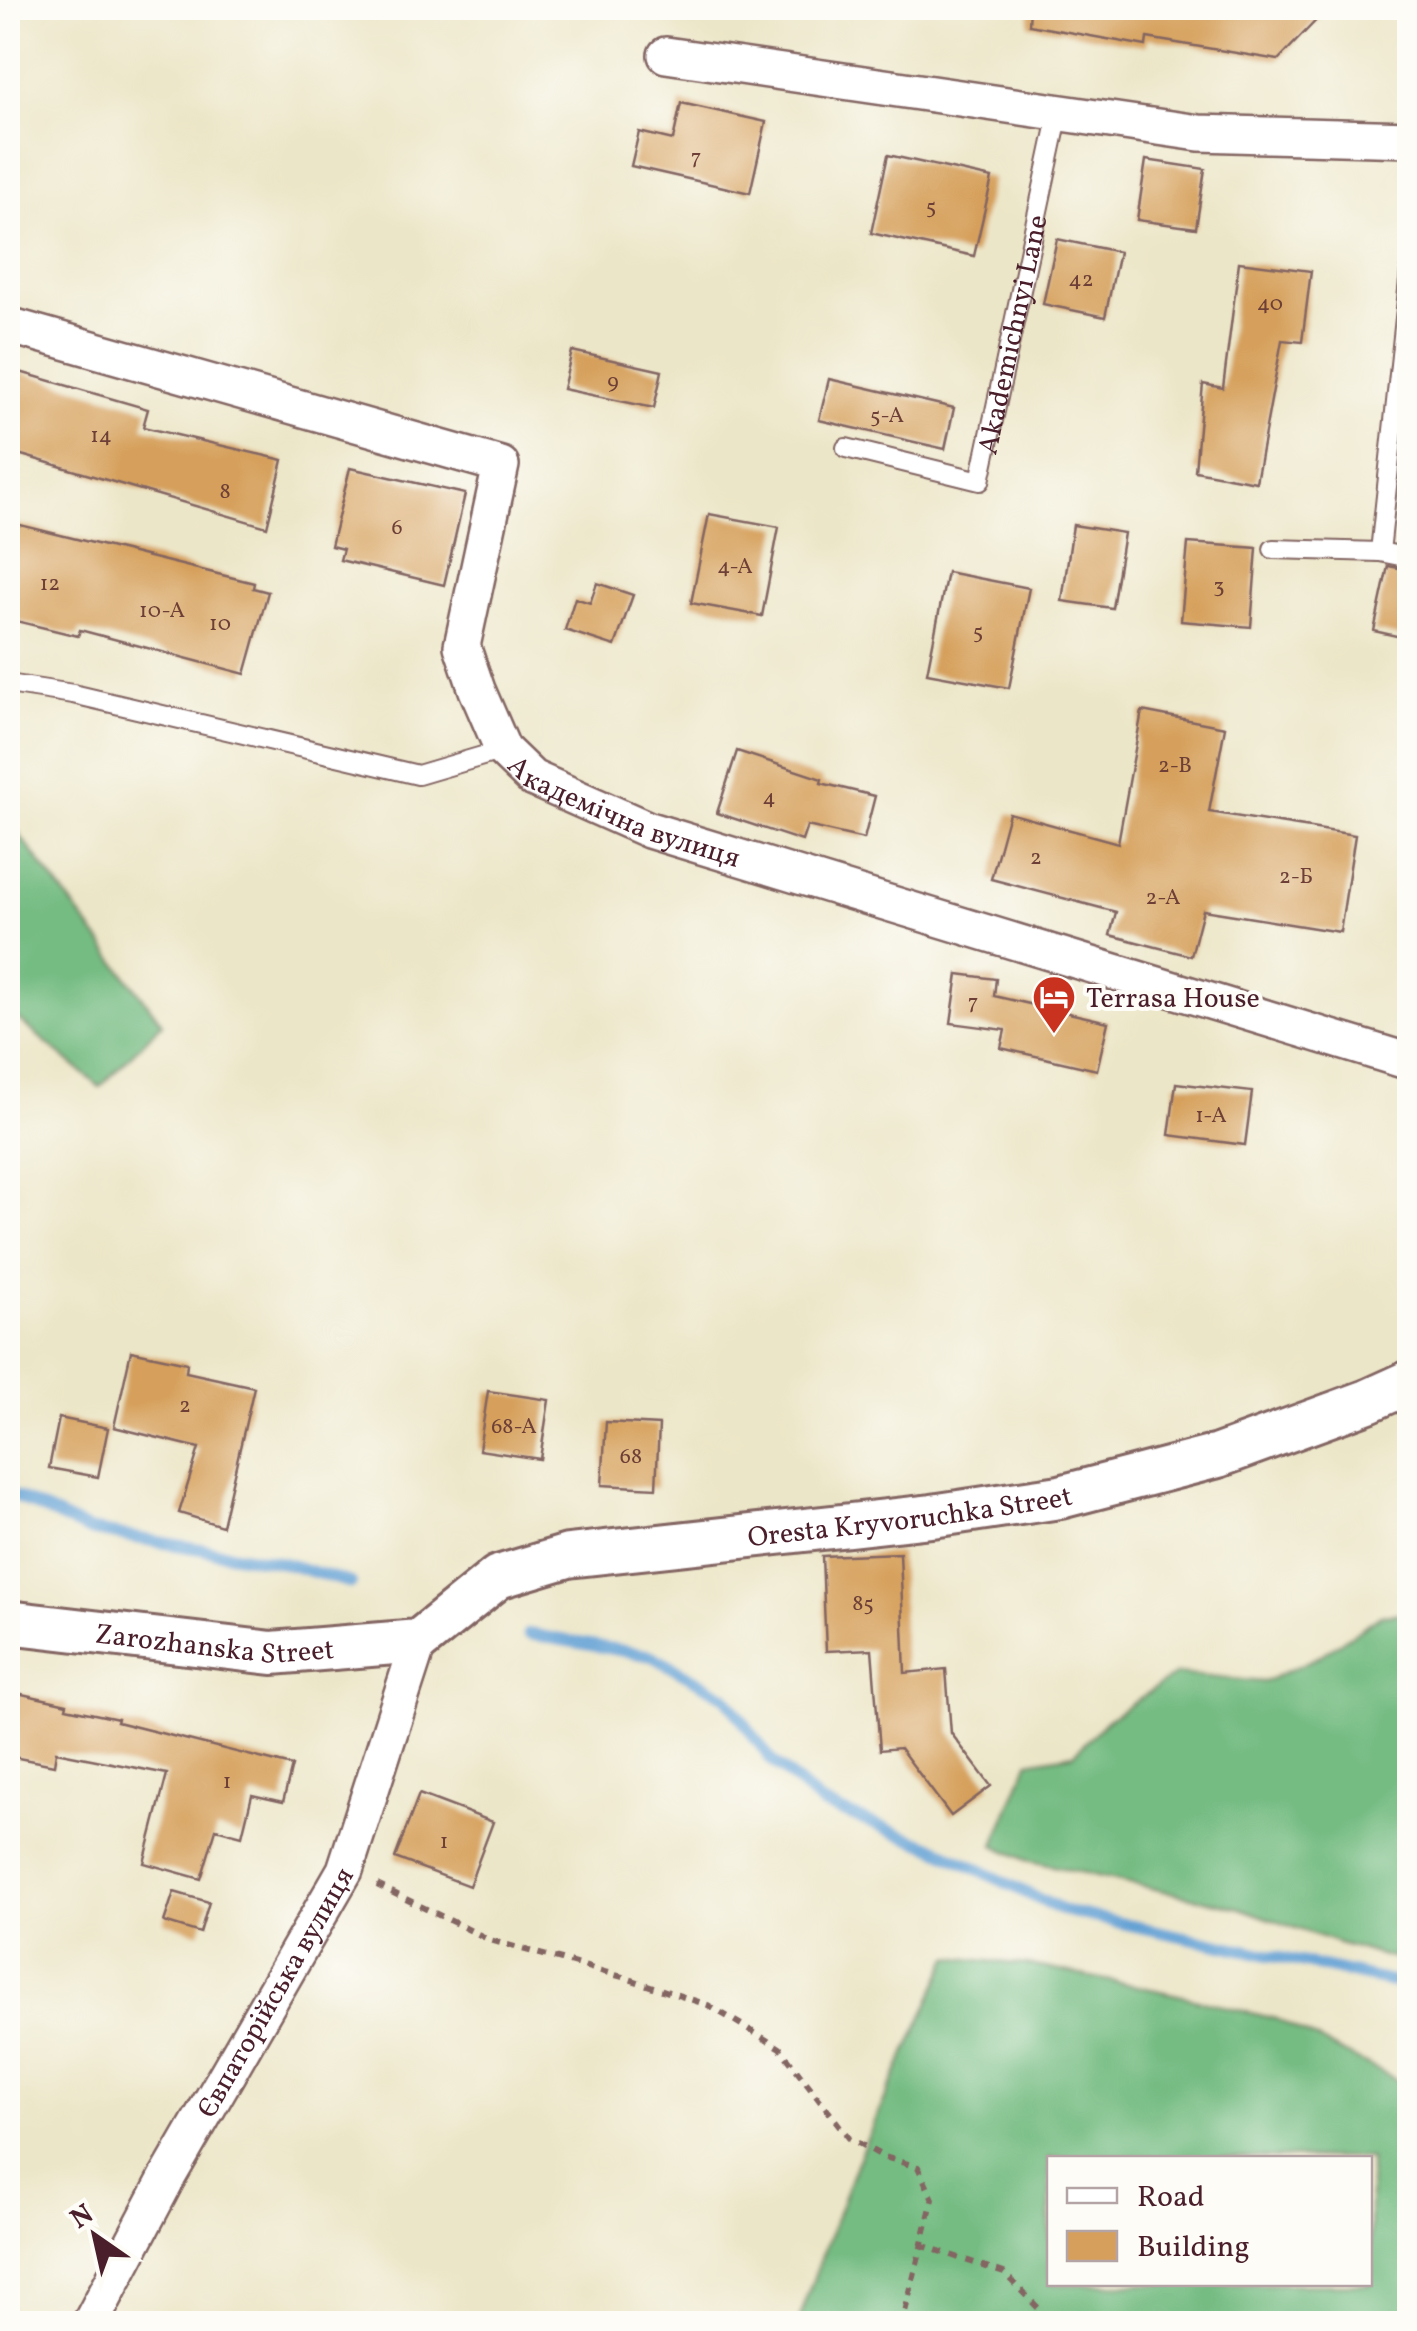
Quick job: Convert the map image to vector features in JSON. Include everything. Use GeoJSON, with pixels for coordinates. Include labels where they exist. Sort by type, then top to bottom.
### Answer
{"type":"FeatureCollection","features":[{"type":"Feature","properties":{"kind":"street"},"geometry":{"type":"LineString","coordinates":[[666,56],[1199,133],[1410,139]]}},
{"type":"Feature","properties":{"kind":"street","name":"Академічна вулиця"},"geometry":{"type":"LineString","coordinates":[[8,325],[500,464],[462,646],[476,690],[503,750],[532,778],[649,830],[1410,1062]]}},
{"type":"Feature","properties":{"kind":"street","name":"Oresta Kryvoruchka Street"},"geometry":{"type":"LineString","coordinates":[[419,1641],[498,1578],[568,1556],[1060,1498],[1218,1456],[1368,1402],[1410,1382]]}},
{"type":"Feature","properties":{"kind":"street","name":"Zarozhanska Street"},"geometry":{"type":"LineString","coordinates":[[8,1622],[272,1652],[419,1641]]}},
{"type":"Feature","properties":{"kind":"street","name":"Євпаторійська вулиця"},"geometry":{"type":"LineString","coordinates":[[90,2324],[167,2178],[345,1870],[419,1641]]}},
{"type":"Feature","properties":{"kind":"lane","name":"Akademichnyi Lane"},"geometry":{"type":"LineString","coordinates":[[846,448],[980,481],[1059,113]]}},
{"type":"Feature","properties":{"kind":"lane"},"geometry":{"type":"LineString","coordinates":[[1380,552],[1410,271]]}},
{"type":"Feature","properties":{"kind":"lane"},"geometry":{"type":"LineString","coordinates":[[1273,548],[1380,552],[1410,558]]}},
{"type":"Feature","properties":{"kind":"lane"},"geometry":{"type":"LineString","coordinates":[[8,684],[73,694],[418,776],[503,750]]}},
{"type":"Feature","properties":{"kind":"path"},"geometry":{"type":"LineString","coordinates":[[345,1870],[490,1940],[708,2005],[780,2048],[849,2138],[884,2157],[918,2167],[933,2199],[902,2324]]}},
{"type":"Feature","properties":{"kind":"path"},"geometry":{"type":"LineString","coordinates":[[921,2246],[1004,2273],[1054,2324]]}},
{"type":"Feature","properties":{"kind":"green space"},"geometry":{"type":"Polygon","coordinates":[[[8,820],[162,1023],[100,1087],[8,1011],[8,820]]]}},
{"type":"Feature","properties":{"kind":"green space"},"geometry":{"type":"Polygon","coordinates":[[[1409,1613],[1409,1963],[1240,1908],[1026,1860],[994,1845],[1028,1762],[1074,1754],[1106,1721],[1176,1674],[1264,1682],[1318,1657],[1381,1615],[1409,1613]]]}},
{"type":"Feature","properties":{"kind":"green space"},"geometry":{"type":"Polygon","coordinates":[[[950,1957],[1036,1966],[1276,2019],[1409,2086],[1409,2323],[797,2323],[858,2159],[950,1957]]]}},
{"type":"Feature","properties":{"kind":"building"},"geometry":{"type":"Polygon","coordinates":[[[1030,8],[1328,8],[1278,60],[1147,38],[1146,46],[1029,25],[1030,8]]]}},
{"type":"Feature","properties":{"kind":"building"},"geometry":{"type":"Polygon","coordinates":[[[681,103],[766,122],[750,193],[631,166],[639,132],[673,140],[681,103]]]}},
{"type":"Feature","properties":{"kind":"building"},"geometry":{"type":"Polygon","coordinates":[[[888,155],[992,178],[974,256],[871,233],[888,155]]]}},
{"type":"Feature","properties":{"kind":"building"},"geometry":{"type":"Polygon","coordinates":[[[1146,160],[1205,169],[1196,228],[1137,220],[1146,160]]]}},
{"type":"Feature","properties":{"kind":"building"},"geometry":{"type":"Polygon","coordinates":[[[1057,239],[1119,252],[1105,317],[1043,304],[1057,239]]]}},
{"type":"Feature","properties":{"kind":"building"},"geometry":{"type":"Polygon","coordinates":[[[1239,262],[1311,271],[1302,342],[1282,340],[1256,482],[1195,471],[1203,384],[1223,388],[1239,262]]]}},
{"type":"Feature","properties":{"kind":"building"},"geometry":{"type":"Polygon","coordinates":[[[572,351],[662,371],[654,408],[563,389],[572,351]]]}},
{"type":"Feature","properties":{"kind":"building"},"geometry":{"type":"Polygon","coordinates":[[[13,370],[148,409],[143,427],[283,460],[267,527],[8,451],[8,387],[13,370]]]}},
{"type":"Feature","properties":{"kind":"building"},"geometry":{"type":"Polygon","coordinates":[[[829,379],[954,408],[945,449],[819,420],[829,379]]]}},
{"type":"Feature","properties":{"kind":"building"},"geometry":{"type":"Polygon","coordinates":[[[350,468],[465,494],[444,585],[340,560],[343,549],[331,546],[350,468]]]}},
{"type":"Feature","properties":{"kind":"building"},"geometry":{"type":"Polygon","coordinates":[[[709,514],[779,527],[762,616],[691,603],[709,514]]]}},
{"type":"Feature","properties":{"kind":"building"},"geometry":{"type":"Polygon","coordinates":[[[8,522],[254,583],[253,588],[268,592],[245,674],[80,630],[78,636],[8,619],[8,522]]]}},
{"type":"Feature","properties":{"kind":"building"},"geometry":{"type":"Polygon","coordinates":[[[1073,525],[1124,533],[1112,608],[1062,601],[1073,525]]]}},
{"type":"Feature","properties":{"kind":"building"},"geometry":{"type":"Polygon","coordinates":[[[1188,543],[1257,548],[1251,627],[1181,621],[1188,543]]]}},
{"type":"Feature","properties":{"kind":"building"},"geometry":{"type":"Polygon","coordinates":[[[1388,566],[1410,570],[1410,639],[1374,631],[1388,566]]]}},
{"type":"Feature","properties":{"kind":"building"},"geometry":{"type":"Polygon","coordinates":[[[947,572],[1029,588],[1009,688],[927,673],[947,572]]]}},
{"type":"Feature","properties":{"kind":"building"},"geometry":{"type":"Polygon","coordinates":[[[597,583],[633,595],[615,646],[565,630],[575,598],[590,603],[597,583]]]}},
{"type":"Feature","properties":{"kind":"building"},"geometry":{"type":"Polygon","coordinates":[[[1142,711],[1225,727],[1209,812],[1355,835],[1340,932],[1203,910],[1191,956],[1110,935],[1116,912],[991,879],[1009,813],[1118,843],[1142,711]]]}},
{"type":"Feature","properties":{"kind":"building"},"geometry":{"type":"Polygon","coordinates":[[[737,751],[822,779],[821,783],[875,796],[864,839],[807,826],[802,841],[717,813],[737,751]]]}},
{"type":"Feature","properties":{"kind":"building","name":"Terrasa House"},"geometry":{"type":"Polygon","coordinates":[[[958,974],[996,979],[994,996],[1108,1022],[1097,1070],[1001,1048],[1005,1030],[951,1023],[958,974]]]}},
{"type":"Feature","properties":{"kind":"building"},"geometry":{"type":"Polygon","coordinates":[[[1176,1083],[1252,1092],[1245,1145],[1169,1135],[1176,1083]]]}},
{"type":"Feature","properties":{"kind":"building"},"geometry":{"type":"Polygon","coordinates":[[[131,1351],[187,1363],[186,1372],[254,1387],[222,1526],[179,1513],[199,1448],[114,1427],[131,1351]]]}},
{"type":"Feature","properties":{"kind":"building"},"geometry":{"type":"Polygon","coordinates":[[[488,1391],[549,1400],[540,1459],[479,1450],[488,1391]]]}},
{"type":"Feature","properties":{"kind":"building"},"geometry":{"type":"Polygon","coordinates":[[[59,1418],[108,1428],[98,1477],[49,1468],[59,1418]]]}},
{"type":"Feature","properties":{"kind":"building"},"geometry":{"type":"Polygon","coordinates":[[[606,1422],[659,1425],[656,1488],[602,1485],[606,1422]]]}},
{"type":"Feature","properties":{"kind":"building"},"geometry":{"type":"Polygon","coordinates":[[[900,1553],[905,1673],[946,1669],[951,1733],[991,1786],[951,1816],[900,1748],[880,1750],[872,1649],[826,1651],[822,1556],[900,1553]]]}},
{"type":"Feature","properties":{"kind":"building"},"geometry":{"type":"Polygon","coordinates":[[[8,1691],[292,1766],[283,1802],[252,1795],[242,1836],[216,1829],[201,1879],[144,1863],[167,1774],[56,1752],[54,1765],[8,1756],[8,1691]]]}},
{"type":"Feature","properties":{"kind":"building"},"geometry":{"type":"Polygon","coordinates":[[[419,1794],[493,1822],[469,1886],[395,1858],[419,1794]]]}},
{"type":"Feature","properties":{"kind":"building"},"geometry":{"type":"Polygon","coordinates":[[[174,1892],[209,1902],[200,1933],[164,1922],[174,1892]]]}},
{"type":"Feature","properties":{"kind":"waterway"},"geometry":{"type":"LineString","coordinates":[[8,1493],[88,1530],[283,1563],[351,1583]]}},
{"type":"Feature","properties":{"kind":"waterway"},"geometry":{"type":"LineString","coordinates":[[528,1634],[652,1656],[725,1696],[771,1760],[822,1804],[933,1847],[1061,1910],[1410,1986]]}},
{"type":"Feature","properties":{"kind":"place","name":"Terrasa House"},"geometry":{"type":"Point","coordinates":[1054,1035]}}]}
